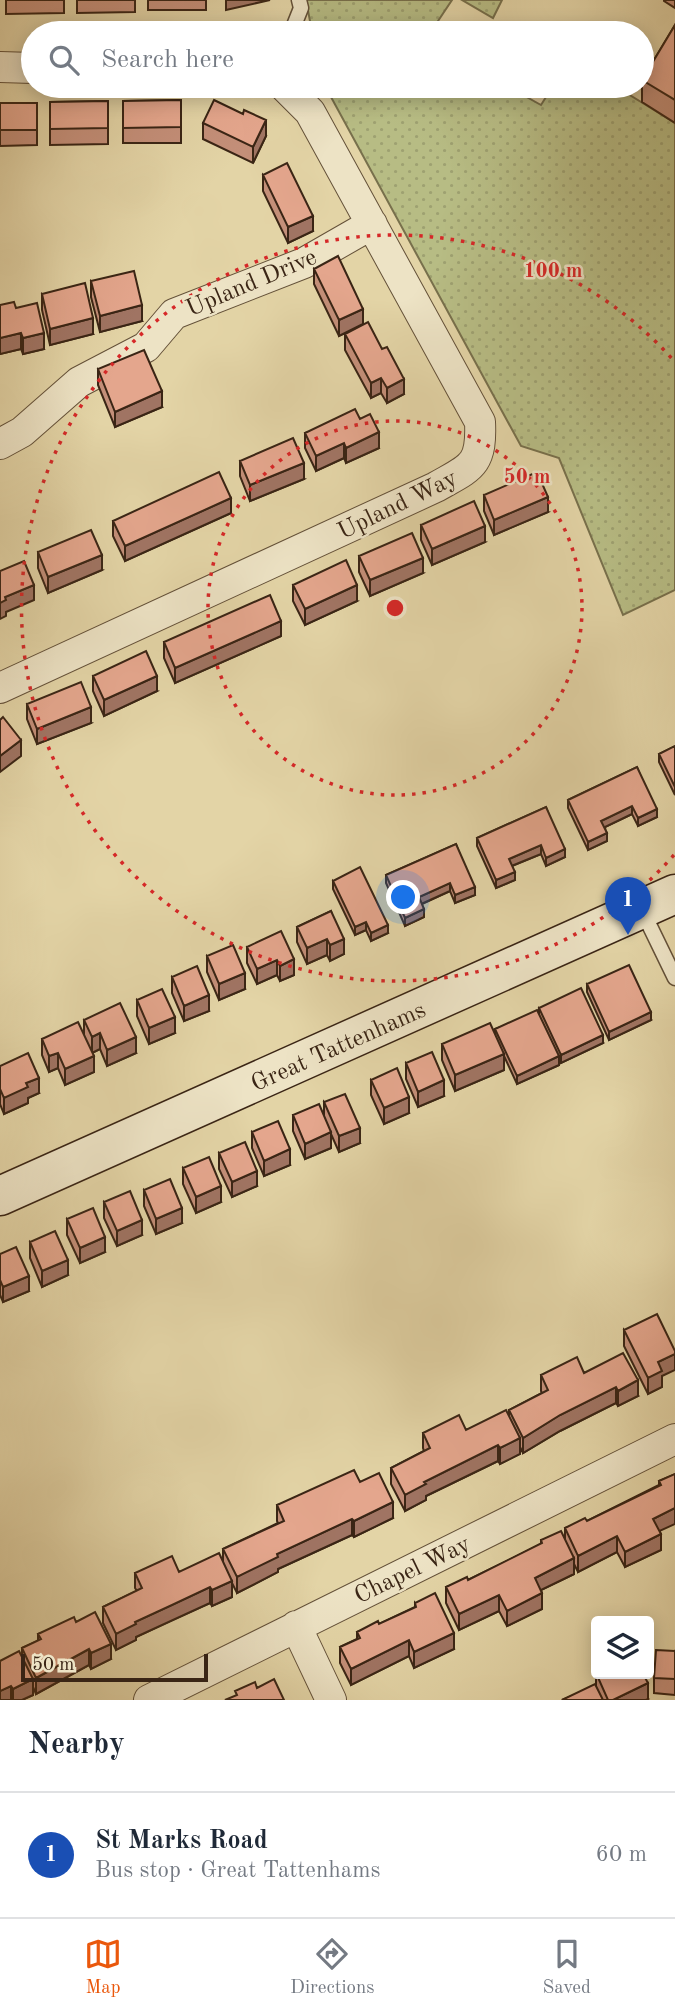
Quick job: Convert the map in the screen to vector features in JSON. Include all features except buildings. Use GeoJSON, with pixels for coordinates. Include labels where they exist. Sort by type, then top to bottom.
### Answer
{"type":"FeatureCollection","features":[{"type":"Feature","properties":{"kind":"main road","name":"Great Tattenhams"},"geometry":{"type":"LineString","coordinates":[[0,1196],[659,902]]}},
{"type":"Feature","properties":{"kind":"street"},"geometry":{"type":"LineString","coordinates":[[0,67],[21,68]]}},
{"type":"Feature","properties":{"kind":"street","name":"Upland Way"},"geometry":{"type":"LineString","coordinates":[[0,688],[436,487],[469,469],[481,447],[480,422],[310,112],[296,98]]}},
{"type":"Feature","properties":{"kind":"street","name":"Upland Drive"},"geometry":{"type":"LineString","coordinates":[[0,444],[22,432],[79,382],[146,347],[174,314],[304,262],[372,224]]}},
{"type":"Feature","properties":{"kind":"street","name":"Chapel Way"},"geometry":{"type":"LineString","coordinates":[[149,1700],[675,1439]]}},
{"type":"Feature","properties":{"kind":"street"},"geometry":{"type":"LineString","coordinates":[[296,1626],[331,1700]]}},
{"type":"Feature","properties":{"kind":"lane"},"geometry":{"type":"LineString","coordinates":[[296,21],[301,8],[299,0]]}},
{"type":"Feature","properties":{"kind":"lane"},"geometry":{"type":"LineString","coordinates":[[659,902],[675,978]]}},
{"type":"Feature","properties":{"kind":"green space"},"geometry":{"type":"Polygon","coordinates":[[[306,0],[452,0],[438,21],[310,21],[306,0]]]}},
{"type":"Feature","properties":{"kind":"green space"},"geometry":{"type":"Polygon","coordinates":[[[462,0],[502,0],[493,18],[462,0]]]}},
{"type":"Feature","properties":{"kind":"green space"},"geometry":{"type":"Polygon","coordinates":[[[332,98],[528,98],[541,105],[545,98],[634,98],[675,123],[675,590],[623,615],[559,458],[521,446],[332,98]]]}},
{"type":"Feature","properties":{"kind":"place","name":"St Marks Road"},"geometry":{"type":"Point","coordinates":[628,935]}}]}
